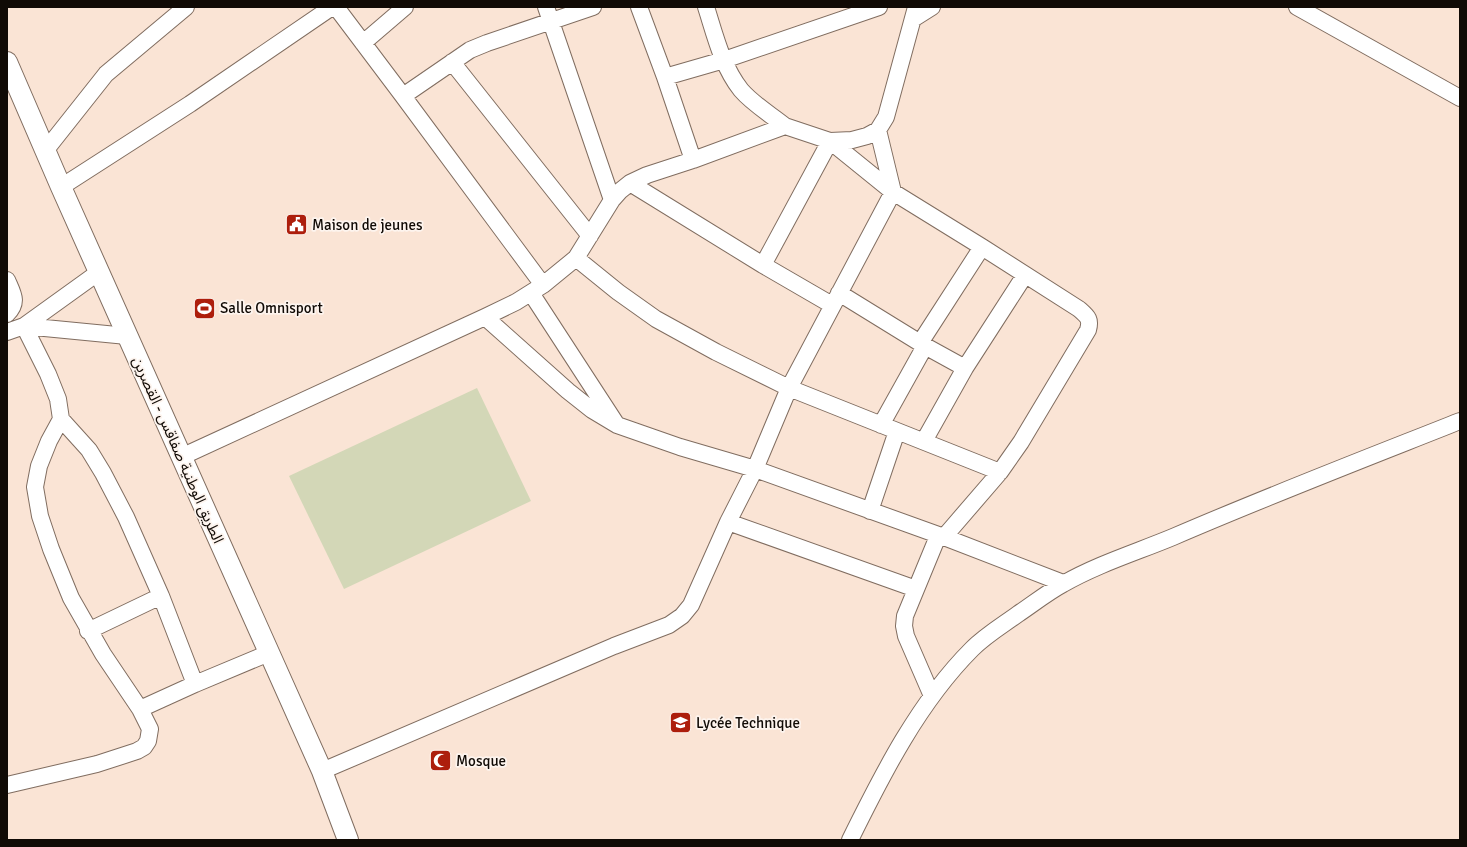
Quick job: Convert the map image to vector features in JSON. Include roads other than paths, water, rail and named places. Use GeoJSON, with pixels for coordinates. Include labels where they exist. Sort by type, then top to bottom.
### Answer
{"type":"FeatureCollection","features":[{"type":"Feature","properties":{"kind":"main road","name":"الطريق الوطنية صفاقس - القصرين"},"geometry":{"type":"LineString","coordinates":[[7,63],[181,458],[322,771],[348,840]]}},
{"type":"Feature","properties":{"kind":"street"},"geometry":{"type":"LineString","coordinates":[[45,150],[106,74],[186,7]]}},
{"type":"Feature","properties":{"kind":"street"},"geometry":{"type":"LineString","coordinates":[[61,187],[190,104],[332,7]]}},
{"type":"Feature","properties":{"kind":"street"},"geometry":{"type":"LineString","coordinates":[[336,7],[403,96],[537,289],[617,425]]}},
{"type":"Feature","properties":{"kind":"street"},"geometry":{"type":"LineString","coordinates":[[363,43],[405,7]]}},
{"type":"Feature","properties":{"kind":"street"},"geometry":{"type":"LineString","coordinates":[[403,96],[470,50],[548,14],[593,7]]}},
{"type":"Feature","properties":{"kind":"street"},"geometry":{"type":"LineString","coordinates":[[639,7],[665,77],[693,160]]}},
{"type":"Feature","properties":{"kind":"street"},"geometry":{"type":"LineString","coordinates":[[706,7],[724,60],[742,90],[751,100],[785,126],[830,140],[852,140],[867,136],[878,130],[886,117],[915,13],[932,7]]}},
{"type":"Feature","properties":{"kind":"street"},"geometry":{"type":"LineString","coordinates":[[665,77],[724,60],[879,7]]}},
{"type":"Feature","properties":{"kind":"street"},"geometry":{"type":"LineString","coordinates":[[1297,7],[1460,98]]}},
{"type":"Feature","properties":{"kind":"street"},"geometry":{"type":"LineString","coordinates":[[548,14],[612,200]]}},
{"type":"Feature","properties":{"kind":"street"},"geometry":{"type":"LineString","coordinates":[[452,62],[590,236]]}},
{"type":"Feature","properties":{"kind":"street"},"geometry":{"type":"LineString","coordinates":[[181,458],[485,317],[537,289],[576,258],[612,200],[630,183],[647,175],[693,160],[785,126]]}},
{"type":"Feature","properties":{"kind":"street"},"geometry":{"type":"LineString","coordinates":[[322,771],[614,646],[669,625],[682,616],[691,606],[728,522],[755,469],[789,388],[893,192],[878,130]]}},
{"type":"Feature","properties":{"kind":"street"},"geometry":{"type":"LineString","coordinates":[[830,140],[893,192],[1079,309],[1087,316],[1090,323],[1088,330],[1021,442],[982,495],[941,536],[916,589],[905,616],[904,626],[906,636],[932,696]]}},
{"type":"Feature","properties":{"kind":"street"},"geometry":{"type":"LineString","coordinates":[[763,265],[830,140]]}},
{"type":"Feature","properties":{"kind":"street"},"geometry":{"type":"LineString","coordinates":[[630,183],[763,265],[836,299],[965,368]]}},
{"type":"Feature","properties":{"kind":"street"},"geometry":{"type":"LineString","coordinates":[[881,425],[922,344],[982,247]]}},
{"type":"Feature","properties":{"kind":"street"},"geometry":{"type":"LineString","coordinates":[[576,258],[618,292],[656,319],[716,352],[789,388],[1000,472]]}},
{"type":"Feature","properties":{"kind":"street"},"geometry":{"type":"LineString","coordinates":[[7,332],[24,326],[100,272]]}},
{"type":"Feature","properties":{"kind":"street"},"geometry":{"type":"LineString","coordinates":[[924,441],[965,368],[1025,275]]}},
{"type":"Feature","properties":{"kind":"street"},"geometry":{"type":"LineString","coordinates":[[7,280],[14,299],[13,308],[7,314]]}},
{"type":"Feature","properties":{"kind":"street"},"geometry":{"type":"LineString","coordinates":[[485,317],[568,391],[592,410],[617,425],[680,447],[755,469],[941,536],[1063,584]]}},
{"type":"Feature","properties":{"kind":"street"},"geometry":{"type":"LineString","coordinates":[[24,326],[127,336]]}},
{"type":"Feature","properties":{"kind":"street"},"geometry":{"type":"LineString","coordinates":[[24,326],[48,374],[55,393],[61,419],[89,450],[104,473],[126,517],[161,596],[195,684]]}},
{"type":"Feature","properties":{"kind":"street"},"geometry":{"type":"LineString","coordinates":[[7,785],[97,764],[137,751],[144,747],[150,736],[150,729],[140,709],[88,631],[71,598],[51,549],[40,516],[35,487],[39,466],[61,419]]}},
{"type":"Feature","properties":{"kind":"street"},"geometry":{"type":"LineString","coordinates":[[850,840],[896,754],[932,696],[973,648],[994,631],[1063,584],[1102,565],[1153,546],[1274,494],[1460,421]]}},
{"type":"Feature","properties":{"kind":"street"},"geometry":{"type":"LineString","coordinates":[[870,510],[898,431]]}},
{"type":"Feature","properties":{"kind":"street"},"geometry":{"type":"LineString","coordinates":[[728,522],[916,589]]}},
{"type":"Feature","properties":{"kind":"street"},"geometry":{"type":"LineString","coordinates":[[88,631],[161,596]]}},
{"type":"Feature","properties":{"kind":"street"},"geometry":{"type":"LineString","coordinates":[[140,709],[269,653]]}},
{"type":"Feature","properties":{"kind":"place","name":"Maison de jeunes"},"geometry":{"type":"Point","coordinates":[296,225]}},
{"type":"Feature","properties":{"kind":"place","name":"Salle Omnisport"},"geometry":{"type":"Point","coordinates":[204,308]}},
{"type":"Feature","properties":{"kind":"place","name":"Lycée Technique"},"geometry":{"type":"Point","coordinates":[681,723]}},
{"type":"Feature","properties":{"kind":"place","name":"Mosque"},"geometry":{"type":"Point","coordinates":[441,761]}}]}
